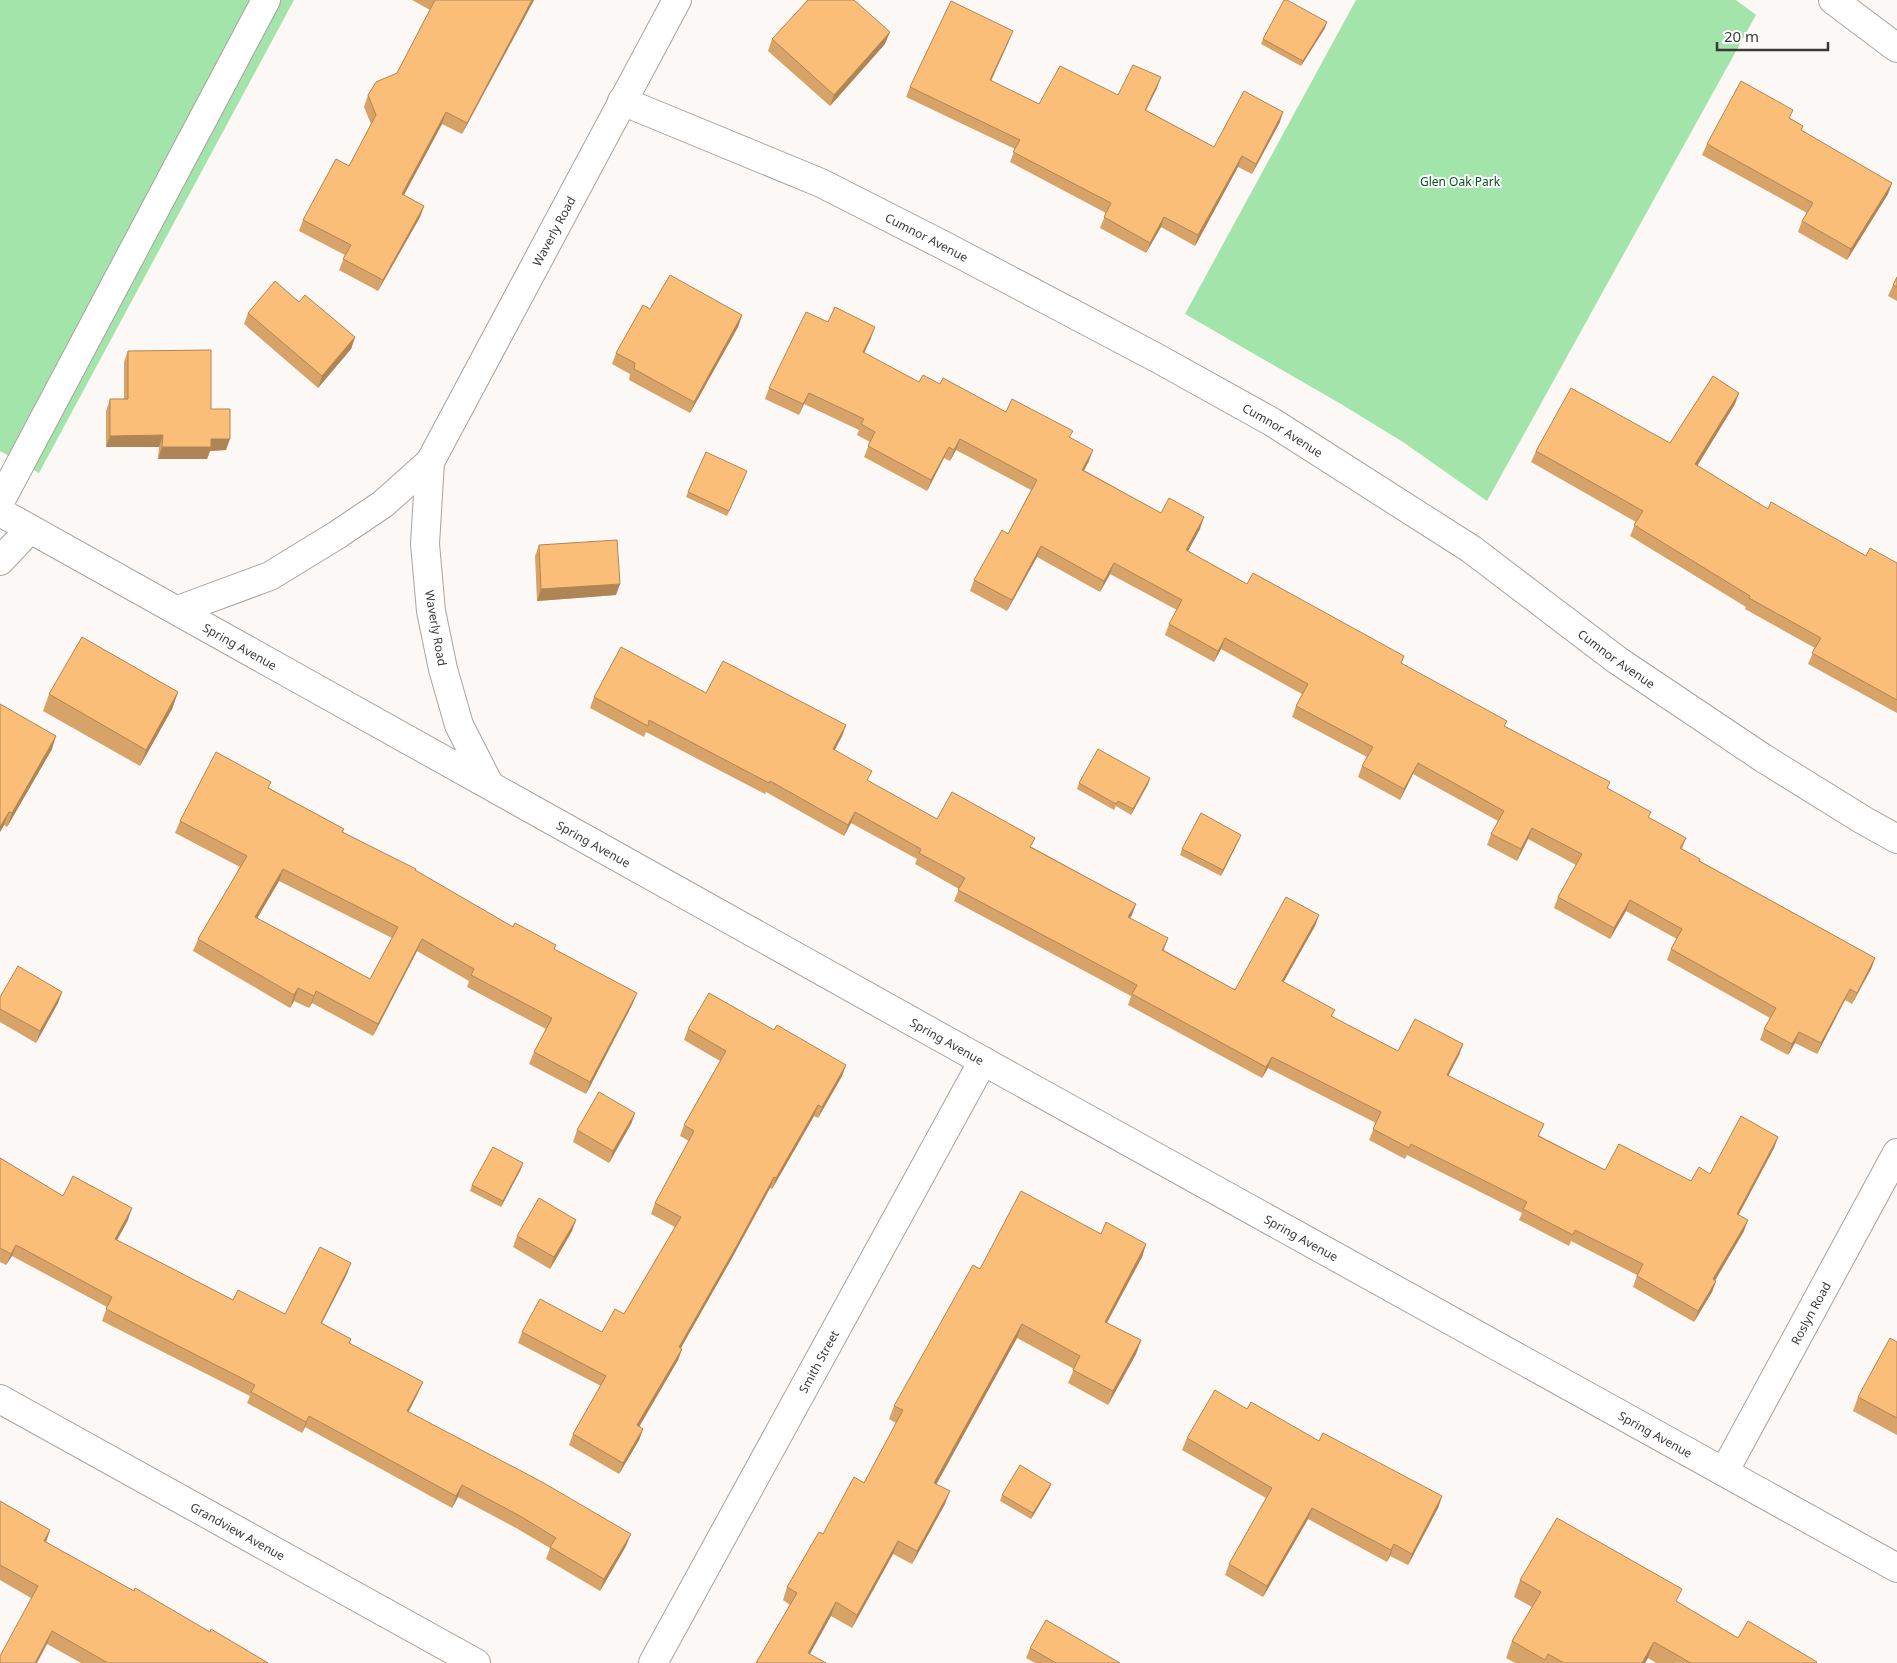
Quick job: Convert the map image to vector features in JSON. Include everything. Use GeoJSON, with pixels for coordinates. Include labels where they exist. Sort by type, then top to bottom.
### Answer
{"type":"FeatureCollection","features":[{"type":"Feature","properties":{"kind":"street"},"geometry":{"type":"LineString","coordinates":[[0,502],[266,0]]}},
{"type":"Feature","properties":{"kind":"street","name":"Waverly Road"},"geometry":{"type":"LineString","coordinates":[[178,610],[270,576],[338,535],[383,504],[430,462],[677,0]]}},
{"type":"Feature","properties":{"kind":"street"},"geometry":{"type":"LineString","coordinates":[[1833,0],[1897,48]]}},
{"type":"Feature","properties":{"kind":"street","name":"Cumnor Avenue"},"geometry":{"type":"LineString","coordinates":[[622,101],[821,183],[941,244],[1272,422],[1471,548],[1618,660],[1763,758],[1897,839]]}},
{"type":"Feature","properties":{"kind":"street","name":"Waverly Road"},"geometry":{"type":"LineString","coordinates":[[430,462],[425,544],[431,611],[442,669],[458,725],[489,784]]}},
{"type":"Feature","properties":{"kind":"street","name":"Spring Avenue"},"geometry":{"type":"LineString","coordinates":[[0,512],[983,1061],[1897,1568]]}},
{"type":"Feature","properties":{"kind":"street"},"geometry":{"type":"LineString","coordinates":[[0,561],[30,530]]}},
{"type":"Feature","properties":{"kind":"street","name":"Smith Street"},"geometry":{"type":"LineString","coordinates":[[653,1663],[983,1061]]}},
{"type":"Feature","properties":{"kind":"street","name":"Roslyn Road"},"geometry":{"type":"LineString","coordinates":[[1724,1472],[1897,1153]]}},
{"type":"Feature","properties":{"kind":"street","name":"Grandview Avenue"},"geometry":{"type":"LineString","coordinates":[[0,1399],[476,1663]]}},
{"type":"Feature","properties":{"kind":"green space"},"geometry":{"type":"Polygon","coordinates":[[[0,0],[294,0],[39,473],[0,451],[0,0]]]}},
{"type":"Feature","properties":{"kind":"green space","name":"Glen Oak Park"},"geometry":{"type":"Polygon","coordinates":[[[1356,0],[1736,0],[1756,15],[1487,501],[1403,442],[1185,314],[1356,0]]]}},
{"type":"Feature","properties":{"kind":"building"},"geometry":{"type":"Polygon","coordinates":[[[435,0],[532,0],[467,123],[446,112],[402,194],[424,206],[383,280],[343,259],[351,245],[303,220],[336,159],[349,166],[376,115],[368,95],[376,82],[397,73],[435,0]]]}},
{"type":"Feature","properties":{"kind":"building"},"geometry":{"type":"Polygon","coordinates":[[[808,0],[854,0],[890,32],[834,95],[772,39],[808,0]]]}},
{"type":"Feature","properties":{"kind":"building"},"geometry":{"type":"Polygon","coordinates":[[[1284,0],[1327,22],[1303,61],[1263,39],[1284,0]]]}},
{"type":"Feature","properties":{"kind":"building"},"geometry":{"type":"Polygon","coordinates":[[[951,1],[1013,31],[990,80],[1039,104],[1060,66],[1118,95],[1133,65],[1161,77],[1145,110],[1214,147],[1244,91],[1283,112],[1256,164],[1242,156],[1198,235],[1164,217],[1150,243],[1104,217],[1111,203],[1013,152],[1020,140],[910,87],[951,1]]]}},
{"type":"Feature","properties":{"kind":"building"},"geometry":{"type":"Polygon","coordinates":[[[1741,81],[1793,110],[1789,118],[1803,126],[1801,130],[1892,183],[1851,249],[1802,221],[1813,203],[1707,144],[1741,81]]]}},
{"type":"Feature","properties":{"kind":"building"},"geometry":{"type":"Polygon","coordinates":[[[670,275],[742,315],[694,402],[634,369],[635,363],[616,353],[643,305],[650,309],[670,275]]]}},
{"type":"Feature","properties":{"kind":"building"},"geometry":{"type":"Polygon","coordinates":[[[1897,277],[1897,287],[1893,285],[1897,277]]]}},
{"type":"Feature","properties":{"kind":"building"},"geometry":{"type":"Polygon","coordinates":[[[275,281],[299,302],[305,295],[355,337],[322,376],[248,313],[275,281]]]}},
{"type":"Feature","properties":{"kind":"building"},"geometry":{"type":"Polygon","coordinates":[[[835,307],[875,327],[863,352],[919,382],[923,375],[940,384],[943,378],[1006,412],[1012,399],[1073,431],[1069,437],[1093,450],[1082,470],[1161,513],[1169,498],[1204,517],[1186,550],[1247,584],[1253,573],[1404,656],[1401,663],[1507,721],[1504,726],[1610,782],[1607,788],[1651,812],[1648,817],[1686,838],[1680,848],[1700,859],[1699,861],[1875,958],[1857,993],[1850,989],[1821,1043],[1799,1032],[1792,1044],[1764,1029],[1776,1008],[1671,949],[1682,929],[1630,900],[1614,928],[1558,897],[1582,854],[1532,828],[1521,849],[1491,834],[1504,811],[1418,763],[1404,789],[1362,766],[1373,747],[1296,706],[1308,684],[1225,638],[1218,651],[1169,624],[1182,600],[1114,563],[1104,581],[1041,546],[1012,600],[974,580],[1002,530],[1008,534],[1037,480],[960,439],[954,450],[949,447],[931,480],[868,446],[875,432],[861,424],[864,419],[809,393],[803,404],[769,388],[806,312],[828,322],[835,307]]]}},
{"type":"Feature","properties":{"kind":"building"},"geometry":{"type":"Polygon","coordinates":[[[211,350],[211,409],[230,409],[230,439],[211,439],[211,447],[162,447],[163,435],[110,436],[110,399],[128,399],[128,351],[211,350]]]}},
{"type":"Feature","properties":{"kind":"building"},"geometry":{"type":"Polygon","coordinates":[[[1713,376],[1739,393],[1695,464],[1768,509],[1771,502],[1866,556],[1870,548],[1897,563],[1897,700],[1812,653],[1821,638],[1749,598],[1750,596],[1634,525],[1643,511],[1536,451],[1571,388],[1670,443],[1713,376]]]}},
{"type":"Feature","properties":{"kind":"building"},"geometry":{"type":"Polygon","coordinates":[[[706,452],[747,471],[729,511],[688,492],[706,452]]]}},
{"type":"Feature","properties":{"kind":"building"},"geometry":{"type":"Polygon","coordinates":[[[617,540],[620,584],[541,589],[539,545],[617,540]]]}},
{"type":"Feature","properties":{"kind":"building"},"geometry":{"type":"Polygon","coordinates":[[[82,637],[178,692],[146,750],[49,694],[82,637]]]}},
{"type":"Feature","properties":{"kind":"building"},"geometry":{"type":"Polygon","coordinates":[[[621,647],[706,693],[723,661],[846,725],[833,749],[872,771],[867,780],[937,819],[952,792],[1035,838],[1030,847],[1136,904],[1128,917],[1168,938],[1162,950],[1235,990],[1286,897],[1319,915],[1282,981],[1335,1010],[1331,1016],[1398,1051],[1415,1019],[1463,1044],[1447,1075],[1544,1124],[1538,1136],[1605,1170],[1619,1144],[1691,1181],[1699,1167],[1710,1174],[1741,1116],[1778,1137],[1737,1214],[1748,1220],[1713,1279],[1716,1281],[1698,1311],[1637,1276],[1643,1264],[1575,1230],[1573,1235],[1523,1209],[1527,1202],[1411,1144],[1409,1148],[1373,1129],[1381,1112],[1272,1057],[1266,1067],[1132,994],[1137,985],[958,890],[965,878],[919,853],[921,849],[855,812],[848,825],[770,781],[769,783],[649,720],[648,726],[594,697],[621,647]]]}},
{"type":"Feature","properties":{"kind":"building"},"geometry":{"type":"Polygon","coordinates":[[[0,704],[56,736],[12,813],[9,812],[0,827],[0,704]]]}},
{"type":"Feature","properties":{"kind":"building"},"geometry":{"type":"Polygon","coordinates":[[[1098,749],[1150,778],[1133,809],[1118,801],[1116,804],[1079,783],[1098,749]]]}},
{"type":"Feature","properties":{"kind":"building"},"geometry":{"type":"Polygon","coordinates":[[[216,752],[271,782],[268,788],[344,829],[342,832],[416,869],[513,927],[515,923],[556,945],[554,949],[637,993],[590,1082],[534,1052],[552,1018],[471,975],[474,969],[422,939],[378,1024],[316,991],[314,996],[298,988],[294,995],[198,939],[247,856],[180,821],[216,752]],[[283,869],[255,917],[370,979],[398,927],[283,869]]]}},
{"type":"Feature","properties":{"kind":"building"},"geometry":{"type":"Polygon","coordinates":[[[1201,813],[1241,835],[1223,870],[1182,849],[1201,813]]]}},
{"type":"Feature","properties":{"kind":"building"},"geometry":{"type":"Polygon","coordinates":[[[18,966],[62,992],[40,1031],[0,1009],[0,997],[18,966]]]}},
{"type":"Feature","properties":{"kind":"building"},"geometry":{"type":"Polygon","coordinates":[[[709,993],[774,1030],[777,1025],[846,1065],[822,1107],[818,1105],[776,1178],[774,1177],[679,1347],[682,1349],[637,1425],[643,1429],[623,1463],[573,1434],[606,1376],[522,1332],[540,1299],[602,1332],[615,1309],[624,1314],[681,1217],[655,1203],[694,1131],[684,1125],[726,1051],[688,1029],[709,993]]]}},
{"type":"Feature","properties":{"kind":"building"},"geometry":{"type":"Polygon","coordinates":[[[599,1092],[635,1113],[613,1151],[577,1130],[599,1092]]]}},
{"type":"Feature","properties":{"kind":"building"},"geometry":{"type":"Polygon","coordinates":[[[493,1147],[523,1163],[503,1201],[472,1185],[493,1147]]]}},
{"type":"Feature","properties":{"kind":"building"},"geometry":{"type":"Polygon","coordinates":[[[0,1158],[63,1196],[73,1176],[132,1208],[115,1239],[233,1300],[238,1290],[285,1314],[320,1247],[351,1263],[321,1323],[351,1339],[349,1343],[423,1382],[407,1411],[542,1482],[631,1534],[604,1579],[550,1547],[556,1538],[520,1516],[462,1485],[456,1496],[309,1416],[306,1422],[251,1392],[255,1385],[106,1309],[112,1297],[16,1245],[11,1254],[0,1248],[0,1158]]]}},
{"type":"Feature","properties":{"kind":"building"},"geometry":{"type":"Polygon","coordinates":[[[1021,1191],[1101,1234],[1106,1222],[1146,1244],[1105,1322],[1141,1340],[1113,1391],[1073,1370],[1080,1356],[1022,1324],[934,1483],[950,1491],[917,1551],[898,1541],[857,1615],[836,1602],[808,1653],[826,1663],[756,1663],[797,1593],[787,1587],[819,1532],[823,1534],[854,1477],[864,1483],[903,1410],[894,1406],[973,1265],[980,1269],[1021,1191]]]}},
{"type":"Feature","properties":{"kind":"building"},"geometry":{"type":"Polygon","coordinates":[[[539,1198],[576,1220],[554,1257],[517,1236],[539,1198]]]}},
{"type":"Feature","properties":{"kind":"building"},"geometry":{"type":"Polygon","coordinates":[[[1890,1338],[1897,1342],[1897,1418],[1858,1397],[1890,1338]]]}},
{"type":"Feature","properties":{"kind":"building"},"geometry":{"type":"Polygon","coordinates":[[[1215,1390],[1247,1409],[1251,1402],[1319,1441],[1323,1433],[1442,1496],[1412,1554],[1394,1544],[1391,1550],[1312,1508],[1267,1586],[1229,1564],[1272,1488],[1187,1438],[1215,1390]]]}},
{"type":"Feature","properties":{"kind":"building"},"geometry":{"type":"Polygon","coordinates":[[[1020,1465],[1051,1484],[1033,1513],[1002,1495],[1020,1465]]]}},
{"type":"Feature","properties":{"kind":"building"},"geometry":{"type":"Polygon","coordinates":[[[0,1501],[50,1530],[44,1541],[134,1591],[135,1588],[210,1632],[211,1629],[268,1663],[108,1663],[52,1631],[35,1663],[0,1663],[0,1656],[38,1586],[0,1565],[0,1501]]]}},
{"type":"Feature","properties":{"kind":"building"},"geometry":{"type":"Polygon","coordinates":[[[1557,1518],[1682,1589],[1676,1601],[1738,1638],[1748,1621],[1817,1662],[1691,1663],[1654,1642],[1642,1663],[1564,1663],[1548,1654],[1545,1660],[1512,1641],[1541,1592],[1520,1580],[1557,1518]]]}},
{"type":"Feature","properties":{"kind":"building"},"geometry":{"type":"Polygon","coordinates":[[[1046,1620],[1120,1663],[1056,1663],[1030,1648],[1046,1620]]]}}]}
